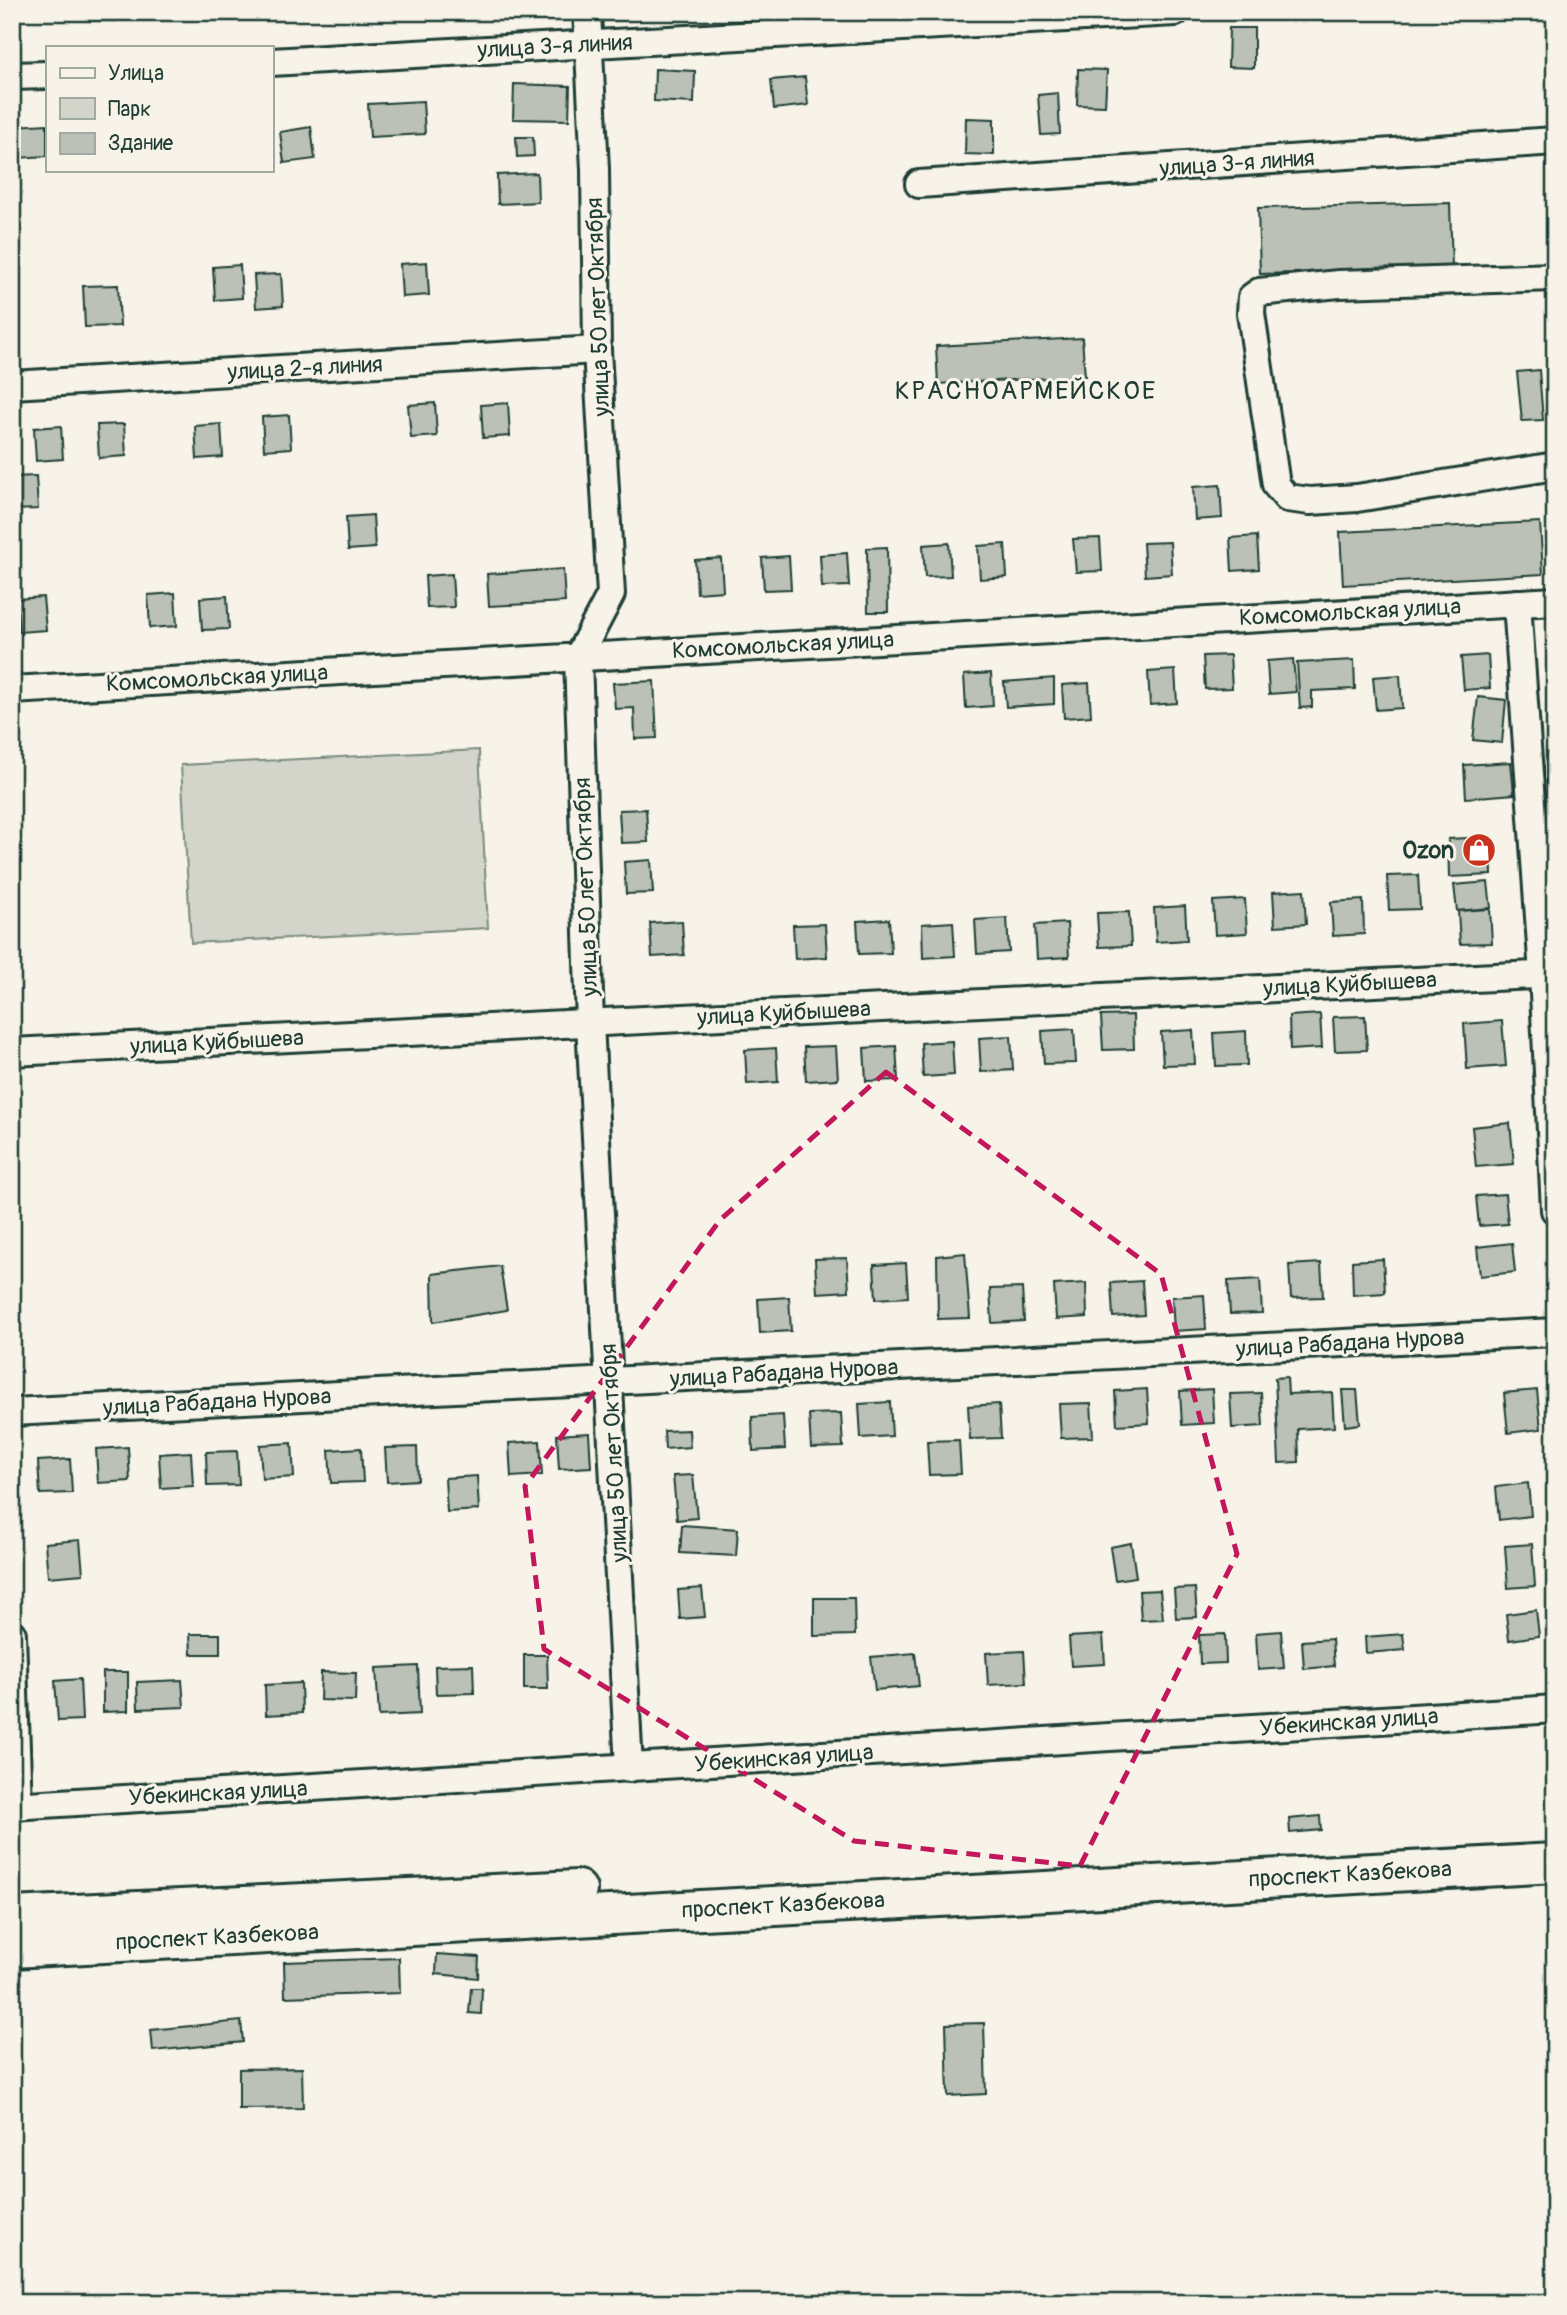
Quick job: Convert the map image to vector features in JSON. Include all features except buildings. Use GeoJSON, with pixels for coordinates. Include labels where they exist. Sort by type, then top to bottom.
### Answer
{"type":"FeatureCollection","features":[{"type":"Feature","properties":{"kind":"highway","name":"проспект Казбекова"},"geometry":{"type":"LineString","coordinates":[[12,1917],[1555,1844]]}},
{"type":"Feature","properties":{"kind":"highway","name":"проспект Казбекова"},"geometry":{"type":"LineString","coordinates":[[12,1948],[1555,1863]]}},
{"type":"Feature","properties":{"kind":"street","name":"улица 50 лет Октября"},"geometry":{"type":"LineString","coordinates":[[587,12],[595,169],[597,350],[611,594],[578,657],[590,1023],[611,1383],[629,1768]]}},
{"type":"Feature","properties":{"kind":"street","name":"улица 3-я линия"},"geometry":{"type":"LineString","coordinates":[[273,62],[1175,12]]}},
{"type":"Feature","properties":{"kind":"street"},"geometry":{"type":"LineString","coordinates":[[12,76],[46,75]]}},
{"type":"Feature","properties":{"kind":"street","name":"улица 3-я линия"},"geometry":{"type":"LineString","coordinates":[[919,184],[1555,141]]}},
{"type":"Feature","properties":{"kind":"street"},"geometry":{"type":"LineString","coordinates":[[1555,276],[1339,284],[1259,292],[1252,297],[1251,313],[1276,485],[1287,498],[1310,501],[1357,498],[1555,466]]}},
{"type":"Feature","properties":{"kind":"street","name":"улица 2-я линия"},"geometry":{"type":"LineString","coordinates":[[12,385],[597,350]]}},
{"type":"Feature","properties":{"kind":"street","name":"Комсомольская улица"},"geometry":{"type":"LineString","coordinates":[[12,691],[1555,601]]}},
{"type":"Feature","properties":{"kind":"street"},"geometry":{"type":"LineString","coordinates":[[1517,603],[1549,974],[1555,1210]]}},
{"type":"Feature","properties":{"kind":"street","name":"улица Куйбышева"},"geometry":{"type":"LineString","coordinates":[[12,1052],[1549,974]]}},
{"type":"Feature","properties":{"kind":"street","name":"улица Рабадана Нурова"},"geometry":{"type":"LineString","coordinates":[[12,1412],[1555,1332]]}},
{"type":"Feature","properties":{"kind":"street"},"geometry":{"type":"LineString","coordinates":[[12,1634],[15,1806]]}},
{"type":"Feature","properties":{"kind":"street","name":"Убекинская улица"},"geometry":{"type":"LineString","coordinates":[[15,1806],[1555,1709]]}},
{"type":"Feature","properties":{"kind":"highlighted area"},"geometry":{"type":"Polygon","coordinates":[[[886,1072],[1161,1274],[1237,1554],[1080,1866],[854,1841],[544,1649],[525,1486],[720,1220],[886,1072]]]}},
{"type":"Feature","properties":{"kind":"green space"},"geometry":{"type":"Polygon","coordinates":[[[479,750],[488,928],[191,943],[181,765],[479,750]]]}},
{"type":"Feature","properties":{"kind":"place","name":"Ozon"},"geometry":{"type":"Point","coordinates":[1479,850]}},
{"type":"Feature","properties":{"kind":"district","name":"КРАСНОАРМЕЙСКОЕ"},"geometry":{"type":"Point","coordinates":[1026,391]}}]}
